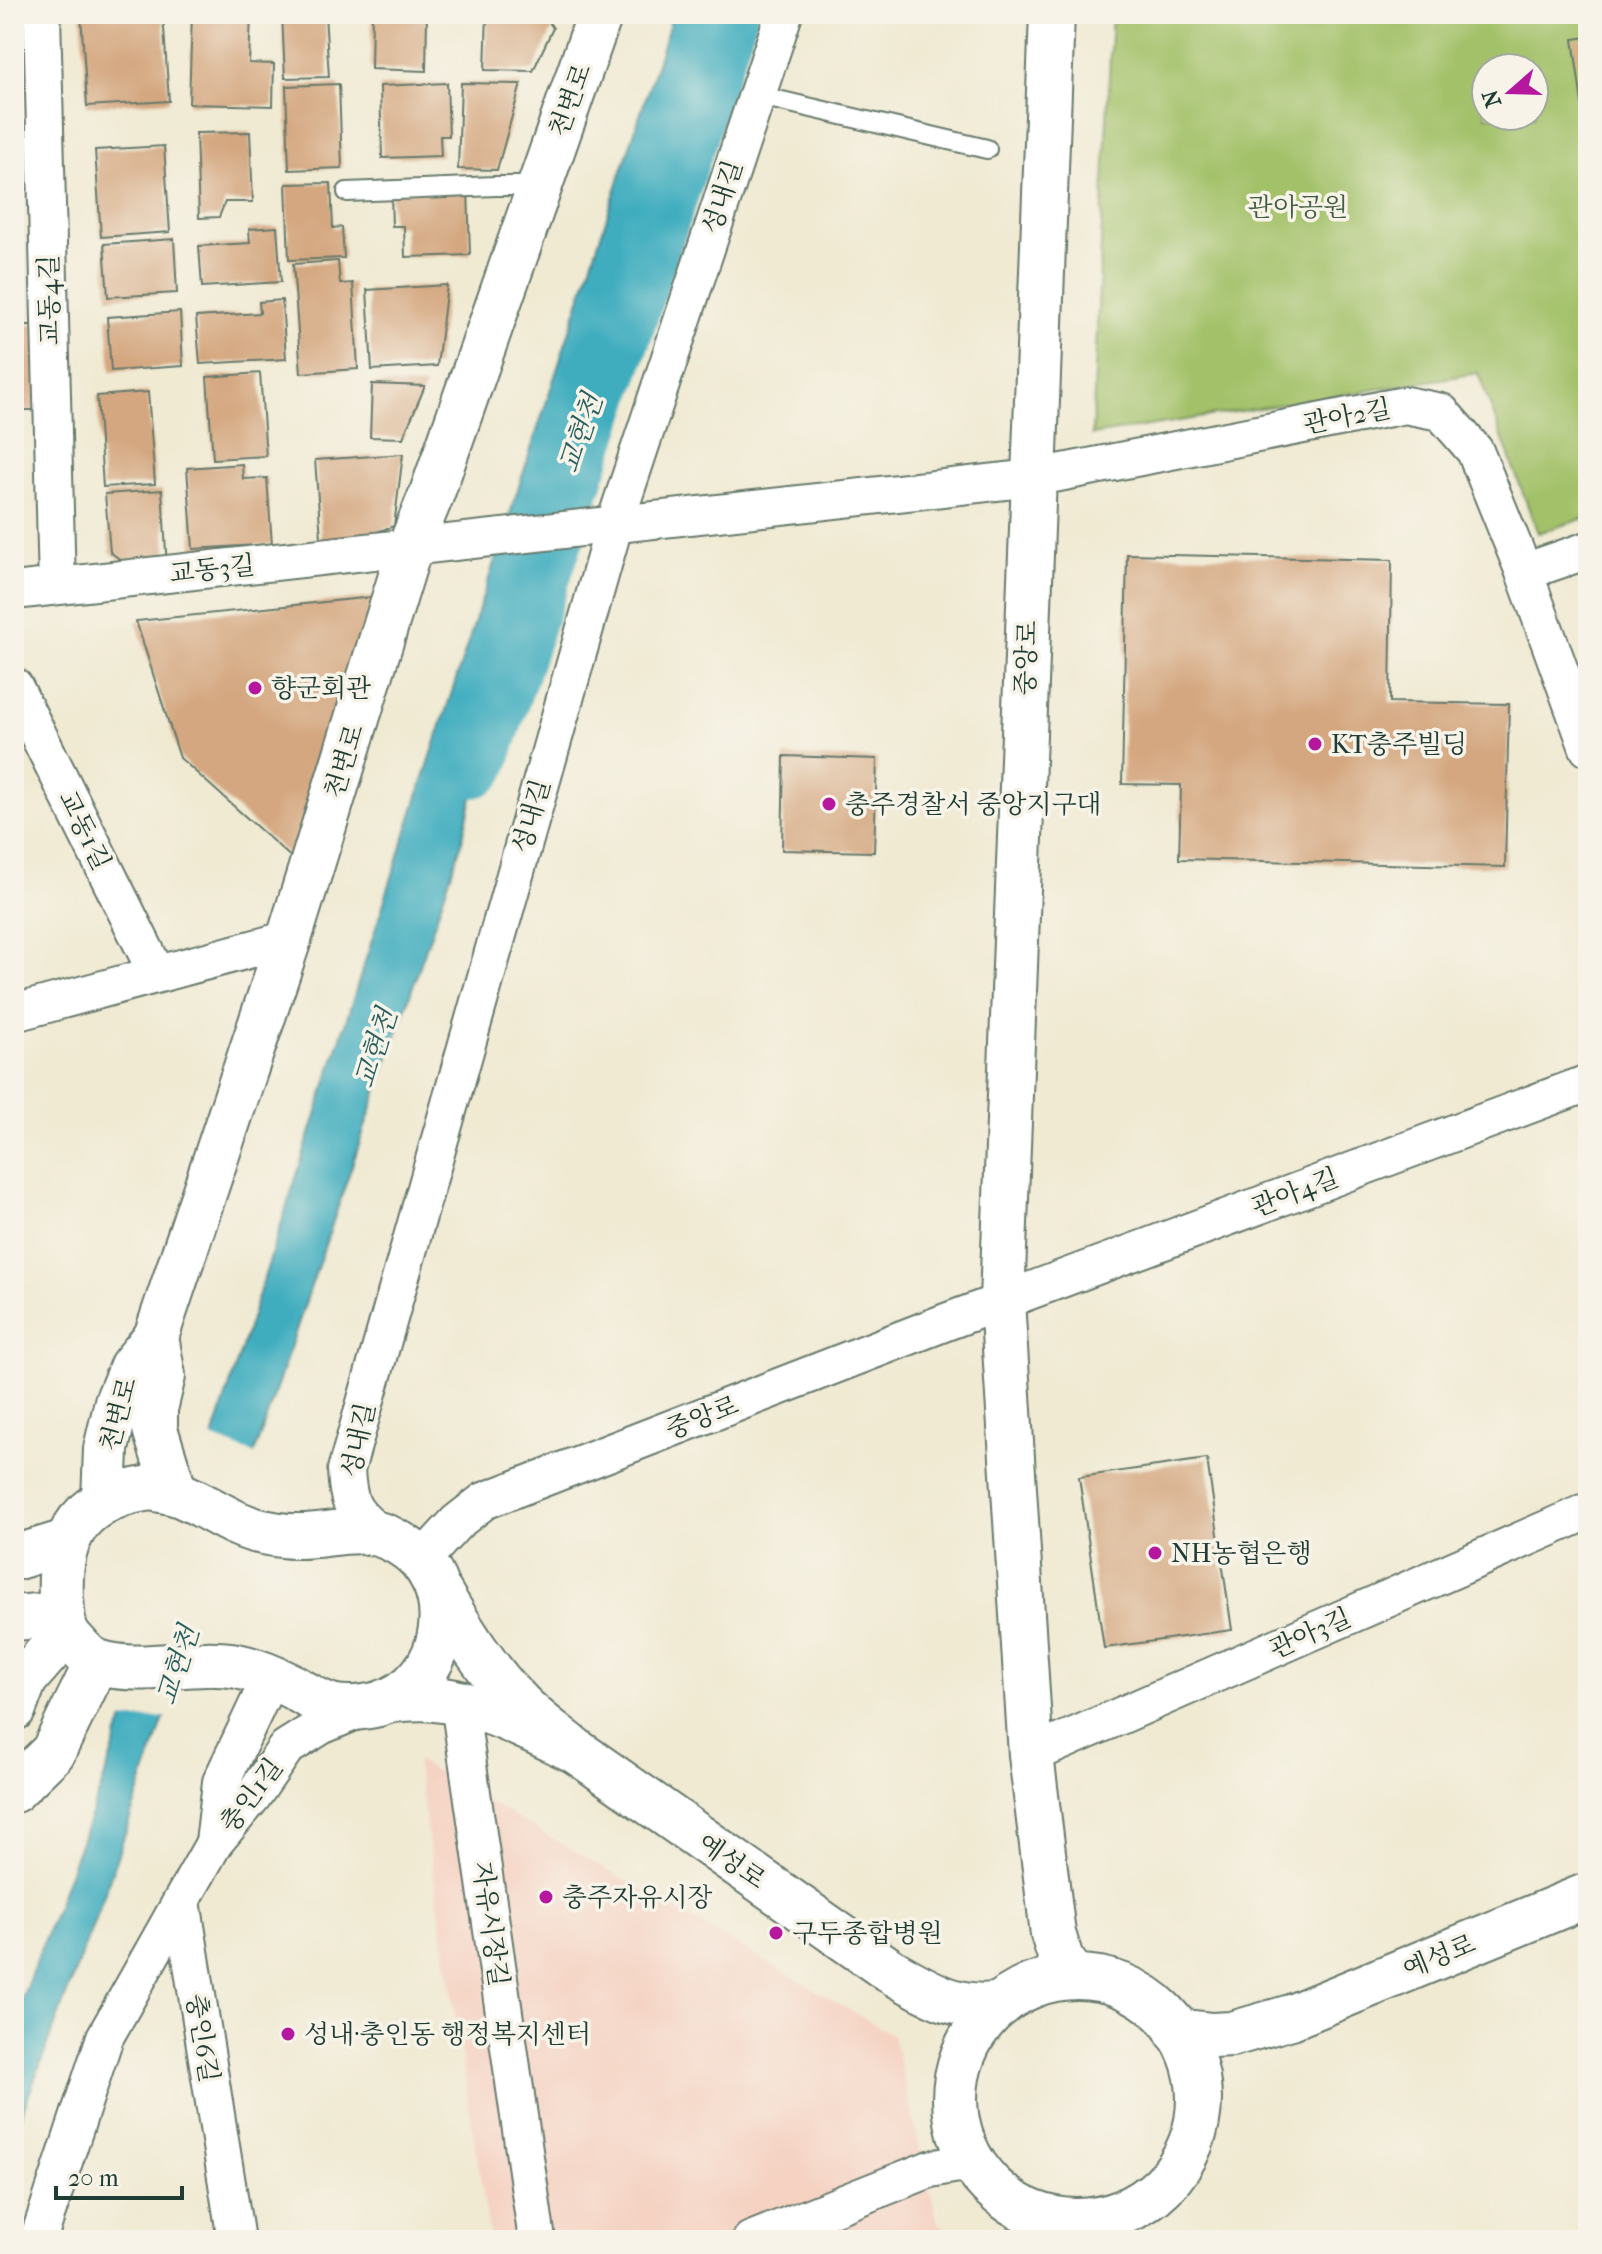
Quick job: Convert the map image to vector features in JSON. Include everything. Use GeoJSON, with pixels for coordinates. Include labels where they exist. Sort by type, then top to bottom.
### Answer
{"type":"FeatureCollection","features":[{"type":"Feature","properties":{"kind":"street","name":"교동4길"},"geometry":{"type":"LineString","coordinates":[[42,14],[57,586]]}},
{"type":"Feature","properties":{"kind":"street","name":"천변로"},"geometry":{"type":"LineString","coordinates":[[104,1501],[106,1449],[117,1402],[132,1366],[156,1337],[289,939],[410,547],[432,493],[600,14]]}},
{"type":"Feature","properties":{"kind":"street","name":"성내길"},"geometry":{"type":"LineString","coordinates":[[379,1533],[359,1518],[348,1496],[346,1470],[608,526],[784,14]]}},
{"type":"Feature","properties":{"kind":"street","name":"중앙로"},"geometry":{"type":"LineString","coordinates":[[1052,14],[1002,1301],[1031,1755],[1053,1934],[1061,1959],[1058,1980]]}},
{"type":"Feature","properties":{"kind":"street","name":"관아2길"},"geometry":{"type":"LineString","coordinates":[[608,526],[1033,478],[1405,405],[1441,412],[1475,451],[1524,572],[1588,748]]}},
{"type":"Feature","properties":{"kind":"street","name":"교동3길"},"geometry":{"type":"LineString","coordinates":[[14,591],[608,526]]}},
{"type":"Feature","properties":{"kind":"street"},"geometry":{"type":"LineString","coordinates":[[1524,572],[1588,550]]}},
{"type":"Feature","properties":{"kind":"street","name":"교동1길"},"geometry":{"type":"LineString","coordinates":[[14,686],[157,974]]}},
{"type":"Feature","properties":{"kind":"street"},"geometry":{"type":"LineString","coordinates":[[14,1013],[289,939]]}},
{"type":"Feature","properties":{"kind":"street","name":"관아4길"},"geometry":{"type":"LineString","coordinates":[[1002,1301],[1588,1083]]}},
{"type":"Feature","properties":{"kind":"street","name":"중앙로"},"geometry":{"type":"LineString","coordinates":[[428,1572],[457,1522],[484,1501],[1002,1301]]}},
{"type":"Feature","properties":{"kind":"street","name":"천변로"},"geometry":{"type":"LineString","coordinates":[[156,1337],[163,1376],[155,1409],[155,1429],[175,1493]]}},
{"type":"Feature","properties":{"kind":"street"},"geometry":{"type":"LineString","coordinates":[[14,1790],[53,1752],[114,1665],[79,1648],[64,1623],[60,1574],[66,1542],[79,1521],[104,1501],[127,1491],[151,1488],[175,1493],[260,1532],[294,1536],[355,1530],[379,1533],[401,1544],[428,1572],[442,1608],[442,1634],[434,1659],[416,1683],[376,1705]]}},
{"type":"Feature","properties":{"kind":"street","name":"관아3길"},"geometry":{"type":"LineString","coordinates":[[1031,1755],[1588,1511]]}},
{"type":"Feature","properties":{"kind":"street"},"geometry":{"type":"LineString","coordinates":[[14,1558],[66,1542]]}},
{"type":"Feature","properties":{"kind":"street","name":"예성로"},"geometry":{"type":"LineString","coordinates":[[428,1572],[487,1668],[520,1705],[576,1751],[889,1970],[927,1992],[962,2005],[1001,2004]]}},
{"type":"Feature","properties":{"kind":"street"},"geometry":{"type":"LineString","coordinates":[[14,1618],[64,1623]]}},
{"type":"Feature","properties":{"kind":"street"},"geometry":{"type":"LineString","coordinates":[[14,1708],[25,1679],[64,1623]]}},
{"type":"Feature","properties":{"kind":"street","name":"예성로"},"geometry":{"type":"LineString","coordinates":[[114,1665],[198,1663],[236,1666],[262,1674],[331,1706],[376,1705],[434,1698],[459,1703],[516,1723],[576,1751]]}},
{"type":"Feature","properties":{"kind":"street","name":"충인1길"},"geometry":{"type":"LineString","coordinates":[[214,1843],[221,1782],[262,1674]]}},
{"type":"Feature","properties":{"kind":"street","name":"자유시장길"},"geometry":{"type":"LineString","coordinates":[[459,1703],[537,2240]]}},
{"type":"Feature","properties":{"kind":"street","name":"충인1길"},"geometry":{"type":"LineString","coordinates":[[214,1843],[253,1796],[286,1748],[321,1726],[376,1705]]}},
{"type":"Feature","properties":{"kind":"street"},"geometry":{"type":"LineString","coordinates":[[38,2240],[105,2037],[214,1843]]}},
{"type":"Feature","properties":{"kind":"street","name":"예성로"},"geometry":{"type":"LineString","coordinates":[[1198,2095],[1210,2073],[1223,2059],[1291,2017],[1588,1895]]}},
{"type":"Feature","properties":{"kind":"street","name":"충인6길"},"geometry":{"type":"LineString","coordinates":[[182,1901],[236,2240]]}},
{"type":"Feature","properties":{"kind":"street","name":"예성로"},"geometry":{"type":"LineString","coordinates":[[889,1970],[934,2016],[949,2040],[959,2068]]}},
{"type":"Feature","properties":{"kind":"street"},"geometry":{"type":"LineString","coordinates":[[1058,1980],[1104,1981],[1133,1991],[1157,2009],[1177,2031],[1192,2062],[1198,2095],[1197,2118],[1186,2152],[1167,2181],[1133,2208],[1085,2231],[1036,2214],[1002,2195],[968,2150],[955,2095],[965,2049],[986,2017],[1021,1991],[1058,1980]]}},
{"type":"Feature","properties":{"kind":"street","name":"예성로"},"geometry":{"type":"LineString","coordinates":[[1177,2031],[1232,2034],[1291,2017]]}},
{"type":"Feature","properties":{"kind":"street"},"geometry":{"type":"LineString","coordinates":[[751,2240],[930,2169],[958,2164],[968,2150]]}},
{"type":"Feature","properties":{"kind":"street"},"geometry":{"type":"LineString","coordinates":[[1132,2240],[1150,2197]]}},
{"type":"Feature","properties":{"kind":"lane"},"geometry":{"type":"LineString","coordinates":[[756,95],[987,149]]}},
{"type":"Feature","properties":{"kind":"lane"},"geometry":{"type":"LineString","coordinates":[[347,192],[539,186]]}},
{"type":"Feature","properties":{"kind":"shaded area","name":"충주자유시장"},"geometry":{"type":"Polygon","coordinates":[[[416,1760],[893,2035],[938,2223],[960,2240],[490,2240],[416,1760]]]}},
{"type":"Feature","properties":{"kind":"green space","name":"관아공원"},"geometry":{"type":"Polygon","coordinates":[[[1112,14],[1588,14],[1588,517],[1538,533],[1478,373],[1092,435],[1112,14]]]}},
{"type":"Feature","properties":{"kind":"water"},"geometry":{"type":"Polygon","coordinates":[[[673,14],[692,14],[543,495],[461,845],[103,1898],[14,2134],[14,2020],[102,1785],[416,802],[673,14]]]}},
{"type":"Feature","properties":{"kind":"pier"},"geometry":{"type":"Polygon","coordinates":[[[209,1436],[258,1455],[169,1717],[119,1720],[209,1436]]]}},
{"type":"Feature","properties":{"kind":"building"},"geometry":{"type":"Polygon","coordinates":[[[81,14],[163,14],[169,101],[87,106],[81,14]]]}},
{"type":"Feature","properties":{"kind":"building"},"geometry":{"type":"Polygon","coordinates":[[[192,14],[251,14],[249,63],[274,64],[273,106],[189,104],[192,14]]]}},
{"type":"Feature","properties":{"kind":"building"},"geometry":{"type":"Polygon","coordinates":[[[282,14],[325,14],[329,77],[285,78],[282,14]]]}},
{"type":"Feature","properties":{"kind":"building"},"geometry":{"type":"Polygon","coordinates":[[[372,14],[427,14],[426,71],[371,69],[372,14]]]}},
{"type":"Feature","properties":{"kind":"building"},"geometry":{"type":"Polygon","coordinates":[[[487,14],[543,14],[553,28],[533,71],[485,70],[487,14]]]}},
{"type":"Feature","properties":{"kind":"building"},"geometry":{"type":"Polygon","coordinates":[[[14,22],[17,22],[19,152],[14,152],[14,22]]]}},
{"type":"Feature","properties":{"kind":"building"},"geometry":{"type":"Polygon","coordinates":[[[1588,37],[1588,132],[1586,132],[1573,39],[1588,37]]]}},
{"type":"Feature","properties":{"kind":"building"},"geometry":{"type":"Polygon","coordinates":[[[447,83],[449,136],[440,136],[441,156],[382,158],[380,86],[447,83]]]}},
{"type":"Feature","properties":{"kind":"building"},"geometry":{"type":"Polygon","coordinates":[[[461,83],[521,84],[497,170],[458,169],[461,83]]]}},
{"type":"Feature","properties":{"kind":"building"},"geometry":{"type":"Polygon","coordinates":[[[339,84],[342,168],[289,170],[286,86],[339,84]]]}},
{"type":"Feature","properties":{"kind":"building"},"geometry":{"type":"Polygon","coordinates":[[[250,132],[253,202],[225,202],[219,217],[199,218],[196,133],[250,132]]]}},
{"type":"Feature","properties":{"kind":"building"},"geometry":{"type":"Polygon","coordinates":[[[164,146],[170,232],[101,237],[95,150],[164,146]]]}},
{"type":"Feature","properties":{"kind":"building"},"geometry":{"type":"Polygon","coordinates":[[[14,167],[18,167],[18,240],[14,240],[14,167]]]}},
{"type":"Feature","properties":{"kind":"building"},"geometry":{"type":"Polygon","coordinates":[[[331,183],[333,228],[342,227],[344,258],[289,260],[286,184],[331,183]]]}},
{"type":"Feature","properties":{"kind":"building"},"geometry":{"type":"Polygon","coordinates":[[[468,189],[470,255],[405,257],[404,226],[392,226],[391,192],[468,189]]]}},
{"type":"Feature","properties":{"kind":"building"},"geometry":{"type":"Polygon","coordinates":[[[277,227],[281,282],[202,287],[199,246],[250,243],[249,229],[277,227]]]}},
{"type":"Feature","properties":{"kind":"building"},"geometry":{"type":"Polygon","coordinates":[[[174,239],[177,293],[108,297],[104,244],[174,239]]]}},
{"type":"Feature","properties":{"kind":"building"},"geometry":{"type":"Polygon","coordinates":[[[338,261],[340,284],[353,283],[358,369],[301,373],[293,264],[338,261]]]}},
{"type":"Feature","properties":{"kind":"building"},"geometry":{"type":"Polygon","coordinates":[[[447,285],[437,366],[372,370],[367,290],[447,285]]]}},
{"type":"Feature","properties":{"kind":"building"},"geometry":{"type":"Polygon","coordinates":[[[282,300],[286,359],[200,364],[196,317],[260,313],[259,302],[282,300]]]}},
{"type":"Feature","properties":{"kind":"building"},"geometry":{"type":"Polygon","coordinates":[[[180,312],[183,366],[111,371],[107,317],[180,312]]]}},
{"type":"Feature","properties":{"kind":"building"},"geometry":{"type":"Polygon","coordinates":[[[14,325],[45,325],[47,410],[14,410],[14,325]]]}},
{"type":"Feature","properties":{"kind":"building"},"geometry":{"type":"Polygon","coordinates":[[[260,373],[266,456],[213,459],[207,377],[260,373]]]}},
{"type":"Feature","properties":{"kind":"building"},"geometry":{"type":"Polygon","coordinates":[[[372,384],[425,386],[403,438],[370,437],[372,384]]]}},
{"type":"Feature","properties":{"kind":"building"},"geometry":{"type":"Polygon","coordinates":[[[148,392],[155,484],[103,487],[97,396],[148,392]]]}},
{"type":"Feature","properties":{"kind":"building"},"geometry":{"type":"Polygon","coordinates":[[[403,454],[394,526],[322,551],[315,460],[403,454]]]}},
{"type":"Feature","properties":{"kind":"building"},"geometry":{"type":"Polygon","coordinates":[[[242,464],[243,479],[267,478],[272,544],[193,549],[187,468],[242,464]]]}},
{"type":"Feature","properties":{"kind":"building"},"geometry":{"type":"Polygon","coordinates":[[[162,490],[167,567],[133,569],[110,552],[105,494],[162,490]]]}},
{"type":"Feature","properties":{"kind":"building","name":"KT충주빌딩"},"geometry":{"type":"Polygon","coordinates":[[[1127,554],[1392,560],[1390,702],[1509,704],[1505,867],[1179,859],[1181,785],[1122,784],[1127,554]]]}},
{"type":"Feature","properties":{"kind":"building","name":"향군회관"},"geometry":{"type":"Polygon","coordinates":[[[374,597],[294,860],[180,758],[136,621],[374,597]]]}},
{"type":"Feature","properties":{"kind":"building","name":"충주경찰서 중앙지구대"},"geometry":{"type":"Polygon","coordinates":[[[784,756],[877,759],[874,852],[782,850],[784,756]]]}},
{"type":"Feature","properties":{"kind":"building","name":"NH농협은행"},"geometry":{"type":"Polygon","coordinates":[[[1207,1459],[1232,1630],[1104,1648],[1079,1477],[1207,1459]]]}},
{"type":"Feature","properties":{"kind":"waterway","name":"교현천"},"geometry":{"type":"LineString","coordinates":[[471,760],[720,14]]}},
{"type":"Feature","properties":{"kind":"place","name":"향군회관"},"geometry":{"type":"Point","coordinates":[255,688]}},
{"type":"Feature","properties":{"kind":"place","name":"KT충주빌딩"},"geometry":{"type":"Point","coordinates":[1315,744]}},
{"type":"Feature","properties":{"kind":"place","name":"충주경찰서 중앙지구대"},"geometry":{"type":"Point","coordinates":[829,804]}},
{"type":"Feature","properties":{"kind":"place","name":"NH농협은행"},"geometry":{"type":"Point","coordinates":[1155,1553]}},
{"type":"Feature","properties":{"kind":"place","name":"충주자유시장"},"geometry":{"type":"Point","coordinates":[546,1897]}},
{"type":"Feature","properties":{"kind":"place","name":"구두종합병원"},"geometry":{"type":"Point","coordinates":[776,1933]}},
{"type":"Feature","properties":{"kind":"place","name":"성내·충인동 행정복지센터"},"geometry":{"type":"Point","coordinates":[288,2034]}}]}
